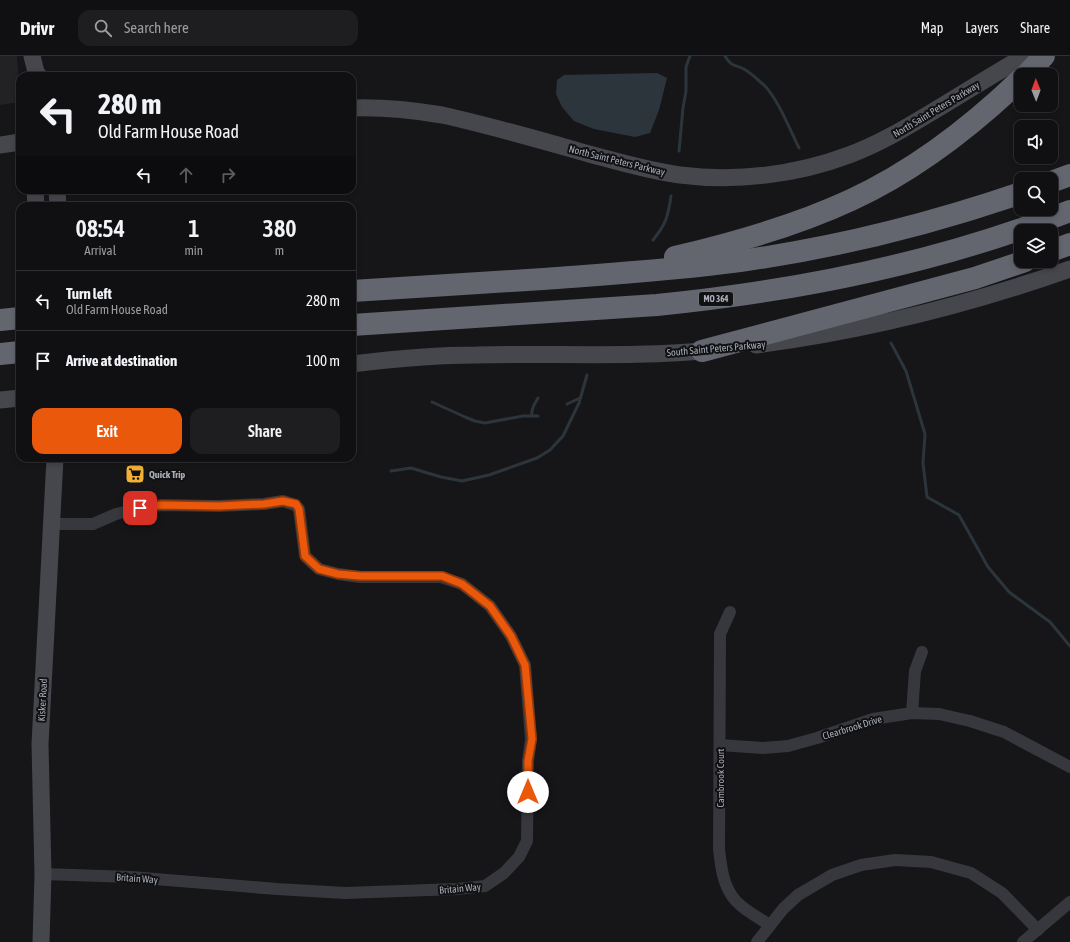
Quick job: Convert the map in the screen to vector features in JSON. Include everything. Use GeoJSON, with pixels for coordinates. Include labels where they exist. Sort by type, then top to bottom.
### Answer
{"type":"FeatureCollection","features":[{"type":"Feature","properties":{"kind":"highway"},"geometry":{"type":"LineString","coordinates":[[1033,68],[1044,56]]}},
{"type":"Feature","properties":{"kind":"highway"},"geometry":{"type":"LineString","coordinates":[[578,276],[672,257],[734,242],[794,224],[852,200],[920,162],[955,137],[1014,85]]}},
{"type":"Feature","properties":{"kind":"highway"},"geometry":{"type":"LineString","coordinates":[[1058,179],[1070,174]]}},
{"type":"Feature","properties":{"kind":"highway"},"geometry":{"type":"LineString","coordinates":[[356,291],[683,268],[740,261],[794,253],[913,226],[949,216],[1014,194]]}},
{"type":"Feature","properties":{"kind":"highway","name":"MO 364"},"geometry":{"type":"LineString","coordinates":[[356,325],[658,305],[763,292],[838,278],[940,254],[1000,236],[1070,211]]}},
{"type":"Feature","properties":{"kind":"highway"},"geometry":{"type":"LineString","coordinates":[[1058,248],[1070,244]]}},
{"type":"Feature","properties":{"kind":"highway"},"geometry":{"type":"LineString","coordinates":[[702,351],[968,280],[1014,265]]}},
{"type":"Feature","properties":{"kind":"highway"},"geometry":{"type":"LineString","coordinates":[[0,320],[16,318]]}},
{"type":"Feature","properties":{"kind":"highway"},"geometry":{"type":"LineString","coordinates":[[0,354],[16,352]]}},
{"type":"Feature","properties":{"kind":"main road","name":"North Saint Peters Parkway"},"geometry":{"type":"LineString","coordinates":[[356,108],[408,109],[442,115],[646,169],[698,177],[724,178],[754,176],[779,173],[817,165],[849,155],[870,146],[899,132],[1025,56]]}},
{"type":"Feature","properties":{"kind":"main road"},"geometry":{"type":"LineString","coordinates":[[0,145],[16,143]]}},
{"type":"Feature","properties":{"kind":"main road","name":"South Saint Peters Parkway"},"geometry":{"type":"LineString","coordinates":[[356,364],[435,356],[476,354],[677,353],[793,340],[918,316],[972,301],[1070,269]]}},
{"type":"Feature","properties":{"kind":"main road"},"geometry":{"type":"LineString","coordinates":[[0,400],[16,398]]}},
{"type":"Feature","properties":{"kind":"main road","name":"Kisker Road"},"geometry":{"type":"LineString","coordinates":[[41,942],[43,874],[40,744],[55,462]]}},
{"type":"Feature","properties":{"kind":"street","name":"Britain Way"},"geometry":{"type":"LineString","coordinates":[[43,874],[131,877],[345,893],[457,889],[485,886],[504,873],[519,857],[527,841],[528,761],[532,739],[525,665],[511,636],[490,606],[462,584],[442,576],[360,576],[338,574],[319,569],[305,556],[299,509],[296,504],[283,501],[264,504],[219,506],[161,505],[116,514],[93,524],[52,524]]}},
{"type":"Feature","properties":{"kind":"street","name":"Cambrook Court"},"geometry":{"type":"LineString","coordinates":[[730,612],[720,634],[719,849],[721,870],[728,888],[736,901],[749,912],[770,925]]}},
{"type":"Feature","properties":{"kind":"street"},"geometry":{"type":"LineString","coordinates":[[912,713],[915,671],[922,652]]}},
{"type":"Feature","properties":{"kind":"street","name":"Clearbrook Drive"},"geometry":{"type":"LineString","coordinates":[[720,745],[763,748],[788,746],[873,719],[912,713],[939,714],[970,721],[1004,732],[1070,766]]}},
{"type":"Feature","properties":{"kind":"street"},"geometry":{"type":"LineString","coordinates":[[757,942],[783,909],[798,895],[832,874],[861,865],[895,860],[931,862],[971,873],[1002,893],[1038,930]]}},
{"type":"Feature","properties":{"kind":"street"},"geometry":{"type":"LineString","coordinates":[[1023,942],[1070,902]]}},
{"type":"Feature","properties":{"kind":"shaded area"},"geometry":{"type":"Polygon","coordinates":[[[0,56],[17,56],[18,72],[16,72],[16,103],[0,105],[0,56]]]}},
{"type":"Feature","properties":{"kind":"shaded area"},"geometry":{"type":"Polygon","coordinates":[[[657,73],[667,78],[659,110],[650,133],[635,137],[594,129],[574,121],[562,107],[556,94],[557,80],[564,75],[657,73]]]}},
{"type":"Feature","properties":{"kind":"waterway"},"geometry":{"type":"LineString","coordinates":[[679,151],[686,91],[686,67],[690,56]]}},
{"type":"Feature","properties":{"kind":"waterway"},"geometry":{"type":"LineString","coordinates":[[725,56],[732,64],[744,69],[752,75],[769,91],[779,106],[799,148]]}},
{"type":"Feature","properties":{"kind":"waterway"},"geometry":{"type":"LineString","coordinates":[[653,240],[666,220],[671,196]]}},
{"type":"Feature","properties":{"kind":"waterway"},"geometry":{"type":"LineString","coordinates":[[891,343],[906,371],[925,434],[923,463],[927,497],[959,515],[988,567],[1009,592],[1050,622],[1070,646]]}},
{"type":"Feature","properties":{"kind":"waterway"},"geometry":{"type":"LineString","coordinates":[[391,471],[411,468],[441,477],[462,481],[489,475],[537,458],[550,450],[563,436],[579,403],[587,375]]}},
{"type":"Feature","properties":{"kind":"waterway"},"geometry":{"type":"LineString","coordinates":[[532,416],[532,409],[538,398]]}},
{"type":"Feature","properties":{"kind":"waterway"},"geometry":{"type":"LineString","coordinates":[[567,404],[580,398]]}},
{"type":"Feature","properties":{"kind":"waterway"},"geometry":{"type":"LineString","coordinates":[[432,402],[475,421],[485,423],[523,416],[538,416]]}},
{"type":"Feature","properties":{"kind":"place","name":"Quick Trip"},"geometry":{"type":"Point","coordinates":[135,474]}},
{"type":"Feature","properties":{"kind":"route"},"geometry":{"type":"LineString","coordinates":[[140,508],[161,505],[219,506],[264,504],[283,501],[296,504],[299,509],[305,556],[319,569],[338,574],[360,576],[442,576],[462,584],[490,606],[511,636],[525,665],[532,739],[528,761],[528,792]]}}]}
